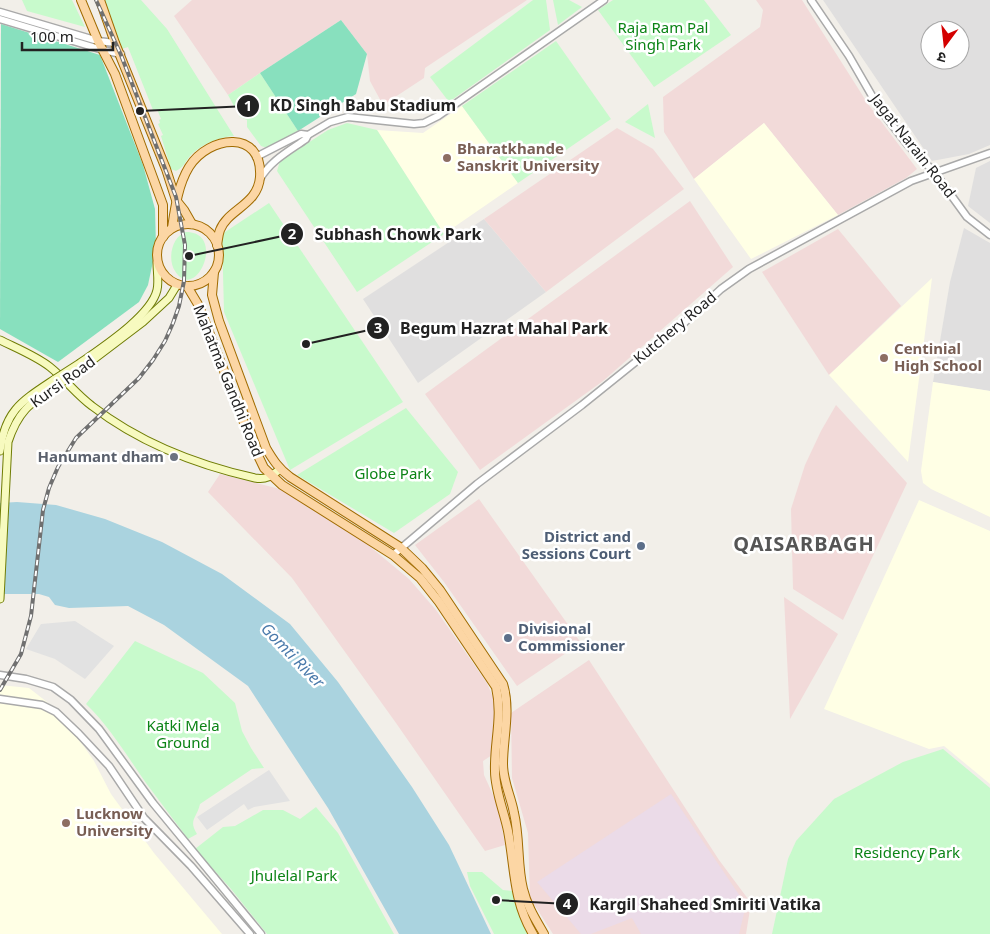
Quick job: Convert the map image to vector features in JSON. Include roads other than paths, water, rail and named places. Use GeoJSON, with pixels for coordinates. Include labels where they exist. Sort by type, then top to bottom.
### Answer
{"type":"FeatureCollection","features":[{"type":"Feature","properties":{"kind":"main road"},"geometry":{"type":"LineString","coordinates":[[81,0],[98,41],[115,74],[163,205],[163,236]]}},
{"type":"Feature","properties":{"kind":"main road"},"geometry":{"type":"LineString","coordinates":[[100,0],[115,43],[169,177],[176,200],[192,224]]}},
{"type":"Feature","properties":{"kind":"main road"},"geometry":{"type":"LineString","coordinates":[[172,228],[176,200],[184,178],[190,166],[202,152],[210,146],[220,143],[231,141],[245,144],[256,157],[260,169],[260,179],[255,192],[237,212],[228,218],[220,230],[217,245]]}},
{"type":"Feature","properties":{"kind":"main road"},"geometry":{"type":"LineString","coordinates":[[169,177],[184,178]]}},
{"type":"Feature","properties":{"kind":"main road"},"geometry":{"type":"LineString","coordinates":[[192,224],[207,231],[217,245],[219,254],[214,272],[207,280],[198,285],[177,285],[168,280],[161,272],[157,263],[156,254],[163,236],[172,228],[181,225],[192,224]]}},
{"type":"Feature","properties":{"kind":"main road","name":"Kursi Road"},"geometry":{"type":"LineString","coordinates":[[80,366],[145,312],[151,304],[157,290],[157,263]]}},
{"type":"Feature","properties":{"kind":"main road","name":"Mahatma Gandhi Road"},"geometry":{"type":"LineString","coordinates":[[214,272],[212,295],[219,321],[266,448],[280,470],[400,547],[422,568],[440,590],[496,687],[500,718],[495,769],[496,788],[508,831],[519,904],[533,934]]}},
{"type":"Feature","properties":{"kind":"main road","name":"Kursi Road"},"geometry":{"type":"LineString","coordinates":[[0,599],[8,442],[14,426],[22,412],[57,382],[143,322],[169,298],[177,285]]}},
{"type":"Feature","properties":{"kind":"main road","name":"Mahatma Gandhi Road"},"geometry":{"type":"LineString","coordinates":[[187,286],[199,306],[264,468],[282,485],[393,555],[420,578],[503,684],[507,698],[503,765],[504,779],[514,811],[518,834],[522,887],[527,903],[544,934]]}},
{"type":"Feature","properties":{"kind":"main road"},"geometry":{"type":"LineString","coordinates":[[0,340],[49,366],[91,406],[123,427],[164,448],[198,463],[263,479],[280,470]]}},
{"type":"Feature","properties":{"kind":"main road","name":"Kursi Road"},"geometry":{"type":"LineString","coordinates":[[0,451],[6,422],[15,408],[35,392],[57,382]]}},
{"type":"Feature","properties":{"kind":"street"},"geometry":{"type":"LineString","coordinates":[[260,179],[264,171],[274,162],[306,139],[308,135],[330,122],[348,117],[390,122],[424,123],[438,116],[604,0]]}},
{"type":"Feature","properties":{"kind":"street","name":"Jagat Narain Road"},"geometry":{"type":"LineString","coordinates":[[812,0],[849,56],[879,108],[907,144],[935,172],[967,217],[990,234]]}},
{"type":"Feature","properties":{"kind":"street"},"geometry":{"type":"LineString","coordinates":[[0,12],[98,41],[115,43]]}},
{"type":"Feature","properties":{"kind":"street"},"geometry":{"type":"LineString","coordinates":[[0,19],[121,54]]}},
{"type":"Feature","properties":{"kind":"street"},"geometry":{"type":"LineString","coordinates":[[256,157],[302,134],[308,135]]}},
{"type":"Feature","properties":{"kind":"street","name":"Kutchery Road"},"geometry":{"type":"LineString","coordinates":[[393,555],[400,547],[483,480],[582,406],[684,323],[721,289],[749,269],[911,181],[990,153]]}},
{"type":"Feature","properties":{"kind":"street"},"geometry":{"type":"LineString","coordinates":[[0,675],[26,679],[53,687],[71,700],[99,729],[153,803],[260,934]]}},
{"type":"Feature","properties":{"kind":"street"},"geometry":{"type":"LineString","coordinates":[[0,699],[42,705],[56,712],[112,770],[144,818],[191,866],[250,934]]}},
{"type":"Feature","properties":{"kind":"water","name":"Gomti River"},"geometry":{"type":"Polygon","coordinates":[[[17,502],[56,505],[105,519],[162,542],[222,574],[290,624],[338,682],[412,787],[449,845],[491,934],[399,934],[328,808],[248,686],[164,625],[128,606],[69,608],[55,605],[49,597],[39,594],[0,594],[0,503],[17,502]]]}},
{"type":"Feature","properties":{"kind":"railway"},"geometry":{"type":"LineString","coordinates":[[0,690],[21,654],[31,616],[43,510],[49,488],[58,467],[76,438],[139,378],[153,360],[165,341],[173,323],[184,281],[185,245],[176,197],[121,55],[96,0]]}},
{"type":"Feature","properties":{"kind":"place","name":"KD Singh Babu Stadium"},"geometry":{"type":"Point","coordinates":[140,111]}},
{"type":"Feature","properties":{"kind":"place","name":"Bharatkhande Sanskrit University"},"geometry":{"type":"Point","coordinates":[447,158]}},
{"type":"Feature","properties":{"kind":"place","name":"Subhash Chowk Park"},"geometry":{"type":"Point","coordinates":[189,256]}},
{"type":"Feature","properties":{"kind":"place","name":"Begum Hazrat Mahal Park"},"geometry":{"type":"Point","coordinates":[306,344]}},
{"type":"Feature","properties":{"kind":"place","name":"Centinial High School"},"geometry":{"type":"Point","coordinates":[884,358]}},
{"type":"Feature","properties":{"kind":"place","name":"Hanumant dham"},"geometry":{"type":"Point","coordinates":[174,457]}},
{"type":"Feature","properties":{"kind":"place","name":"District and Sessions Court"},"geometry":{"type":"Point","coordinates":[641,546]}},
{"type":"Feature","properties":{"kind":"place","name":"Divisional Commissioner"},"geometry":{"type":"Point","coordinates":[508,638]}},
{"type":"Feature","properties":{"kind":"place","name":"Lucknow University"},"geometry":{"type":"Point","coordinates":[66,823]}},
{"type":"Feature","properties":{"kind":"place","name":"Kargil Shaheed Smiriti Vatika"},"geometry":{"type":"Point","coordinates":[496,900]}},
{"type":"Feature","properties":{"kind":"district","name":"QAISARBAGH"},"geometry":{"type":"Point","coordinates":[804,544]}},
{"type":"Feature","properties":{"kind":"park label","name":"Raja Ram Pal Singh Park"},"geometry":{"type":"Point","coordinates":[663,36]}},
{"type":"Feature","properties":{"kind":"park label","name":"Globe Park"},"geometry":{"type":"Point","coordinates":[393,474]}},
{"type":"Feature","properties":{"kind":"park label","name":"Katki Mela Ground"},"geometry":{"type":"Point","coordinates":[183,734]}},
{"type":"Feature","properties":{"kind":"park label","name":"Residency Park"},"geometry":{"type":"Point","coordinates":[907,853]}},
{"type":"Feature","properties":{"kind":"park label","name":"Jhulelal Park"},"geometry":{"type":"Point","coordinates":[294,876]}}]}
